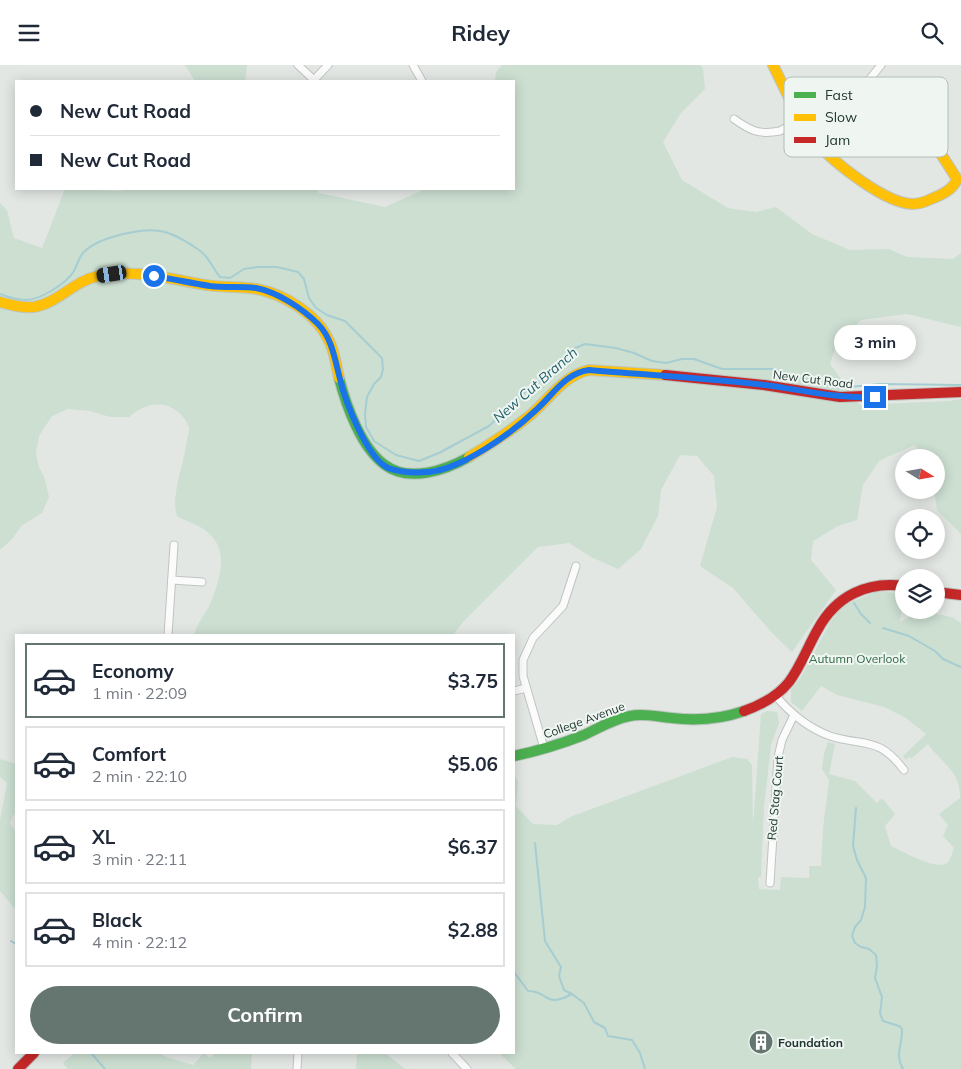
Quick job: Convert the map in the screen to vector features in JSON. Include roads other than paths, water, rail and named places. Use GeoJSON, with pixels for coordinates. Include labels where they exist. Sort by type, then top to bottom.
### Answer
{"type":"FeatureCollection","features":[{"type":"Feature","properties":{"kind":"street"},"geometry":{"type":"LineString","coordinates":[[298,65],[314,80],[328,65]]}},
{"type":"Feature","properties":{"kind":"street"},"geometry":{"type":"LineString","coordinates":[[413,65],[421,80]]}},
{"type":"Feature","properties":{"kind":"street"},"geometry":{"type":"LineString","coordinates":[[773,65],[784,85]]}},
{"type":"Feature","properties":{"kind":"street"},"geometry":{"type":"LineString","coordinates":[[871,77],[881,65]]}},
{"type":"Feature","properties":{"kind":"street"},"geometry":{"type":"LineString","coordinates":[[734,119],[748,129],[769,133],[784,129]]}},
{"type":"Feature","properties":{"kind":"street"},"geometry":{"type":"LineString","coordinates":[[831,157],[892,199],[909,204],[923,203],[953,187],[957,182],[943,157]]}},
{"type":"Feature","properties":{"kind":"street","name":"New Cut Road"},"geometry":{"type":"LineString","coordinates":[[0,302],[19,308],[41,306],[87,279],[112,274],[154,276],[215,287],[254,288],[274,295],[287,301],[318,324],[328,338],[335,356],[346,402],[359,430],[374,455],[388,467],[410,473],[437,471],[459,464],[518,425],[536,410],[564,381],[580,371],[665,375],[764,385],[840,397],[961,392]]}},
{"type":"Feature","properties":{"kind":"street"},"geometry":{"type":"LineString","coordinates":[[168,634],[174,545]]}},
{"type":"Feature","properties":{"kind":"street"},"geometry":{"type":"LineString","coordinates":[[544,748],[522,668],[525,654],[532,638],[564,606],[576,566]]}},
{"type":"Feature","properties":{"kind":"street"},"geometry":{"type":"LineString","coordinates":[[172,580],[202,582]]}},
{"type":"Feature","properties":{"kind":"street","name":"College Avenue"},"geometry":{"type":"LineString","coordinates":[[515,756],[582,735],[629,716],[640,715],[680,719],[717,717],[758,707],[780,691],[797,669],[824,616],[832,607],[844,597],[871,585],[883,583],[895,585]]}},
{"type":"Feature","properties":{"kind":"street"},"geometry":{"type":"LineString","coordinates":[[945,593],[961,595]]}},
{"type":"Feature","properties":{"kind":"street"},"geometry":{"type":"LineString","coordinates":[[515,691],[526,687]]}},
{"type":"Feature","properties":{"kind":"street"},"geometry":{"type":"LineString","coordinates":[[775,695],[794,715],[806,724],[831,736],[875,745],[887,751],[904,770]]}},
{"type":"Feature","properties":{"kind":"street","name":"Red Stag Court"},"geometry":{"type":"LineString","coordinates":[[770,883],[778,757],[782,740],[794,715]]}},
{"type":"Feature","properties":{"kind":"street"},"geometry":{"type":"LineString","coordinates":[[18,1069],[33,1054]]}},
{"type":"Feature","properties":{"kind":"street"},"geometry":{"type":"LineString","coordinates":[[297,1069],[298,1054]]}},
{"type":"Feature","properties":{"kind":"street"},"geometry":{"type":"LineString","coordinates":[[453,1054],[467,1069]]}},
{"type":"Feature","properties":{"kind":"waterway","name":"New Cut Branch"},"geometry":{"type":"LineString","coordinates":[[0,294],[23,300],[38,297],[66,281],[74,271],[79,258],[92,246],[112,237],[146,230],[165,232],[191,245],[205,255],[220,277],[230,278],[244,269],[258,267],[277,267],[298,272],[304,279],[309,298],[316,308],[327,315],[345,321],[382,358],[383,369],[381,377],[374,384],[367,397],[365,414],[366,427],[374,441],[396,455],[419,461],[439,453],[489,426],[532,385],[550,376],[559,363],[573,349],[585,344],[616,348],[652,361],[666,363],[682,359],[694,359],[722,369],[773,369],[839,388],[880,384],[961,385]]}},
{"type":"Feature","properties":{"kind":"waterway"},"geometry":{"type":"LineString","coordinates":[[854,603],[870,623]]}},
{"type":"Feature","properties":{"kind":"waterway"},"geometry":{"type":"LineString","coordinates":[[883,628],[909,636],[935,651],[943,659],[961,667]]}},
{"type":"Feature","properties":{"kind":"waterway"},"geometry":{"type":"LineString","coordinates":[[856,808],[853,846],[857,860],[866,878],[865,907],[861,920],[855,927],[852,936],[855,943],[869,949],[876,955],[875,978],[882,997],[880,1013],[883,1021],[899,1026],[902,1029],[899,1059],[903,1069]]}},
{"type":"Feature","properties":{"kind":"waterway"},"geometry":{"type":"LineString","coordinates":[[535,843],[545,941],[561,967],[559,976],[564,990],[584,1003],[594,1022],[605,1028],[608,1036],[632,1040],[640,1053],[645,1069]]}},
{"type":"Feature","properties":{"kind":"waterway"},"geometry":{"type":"LineString","coordinates":[[11,941],[15,943]]}},
{"type":"Feature","properties":{"kind":"waterway"},"geometry":{"type":"LineString","coordinates":[[515,973],[528,991],[535,992],[551,1000],[572,994]]}},
{"type":"Feature","properties":{"kind":"waterway"},"geometry":{"type":"LineString","coordinates":[[92,1054],[105,1069]]}},
{"type":"Feature","properties":{"kind":"place","name":"Foundation"},"geometry":{"type":"Point","coordinates":[761,1042]}},
{"type":"Feature","properties":{"kind":"park label","name":"Autumn Overlook"},"geometry":{"type":"Point","coordinates":[857,658]}}]}
